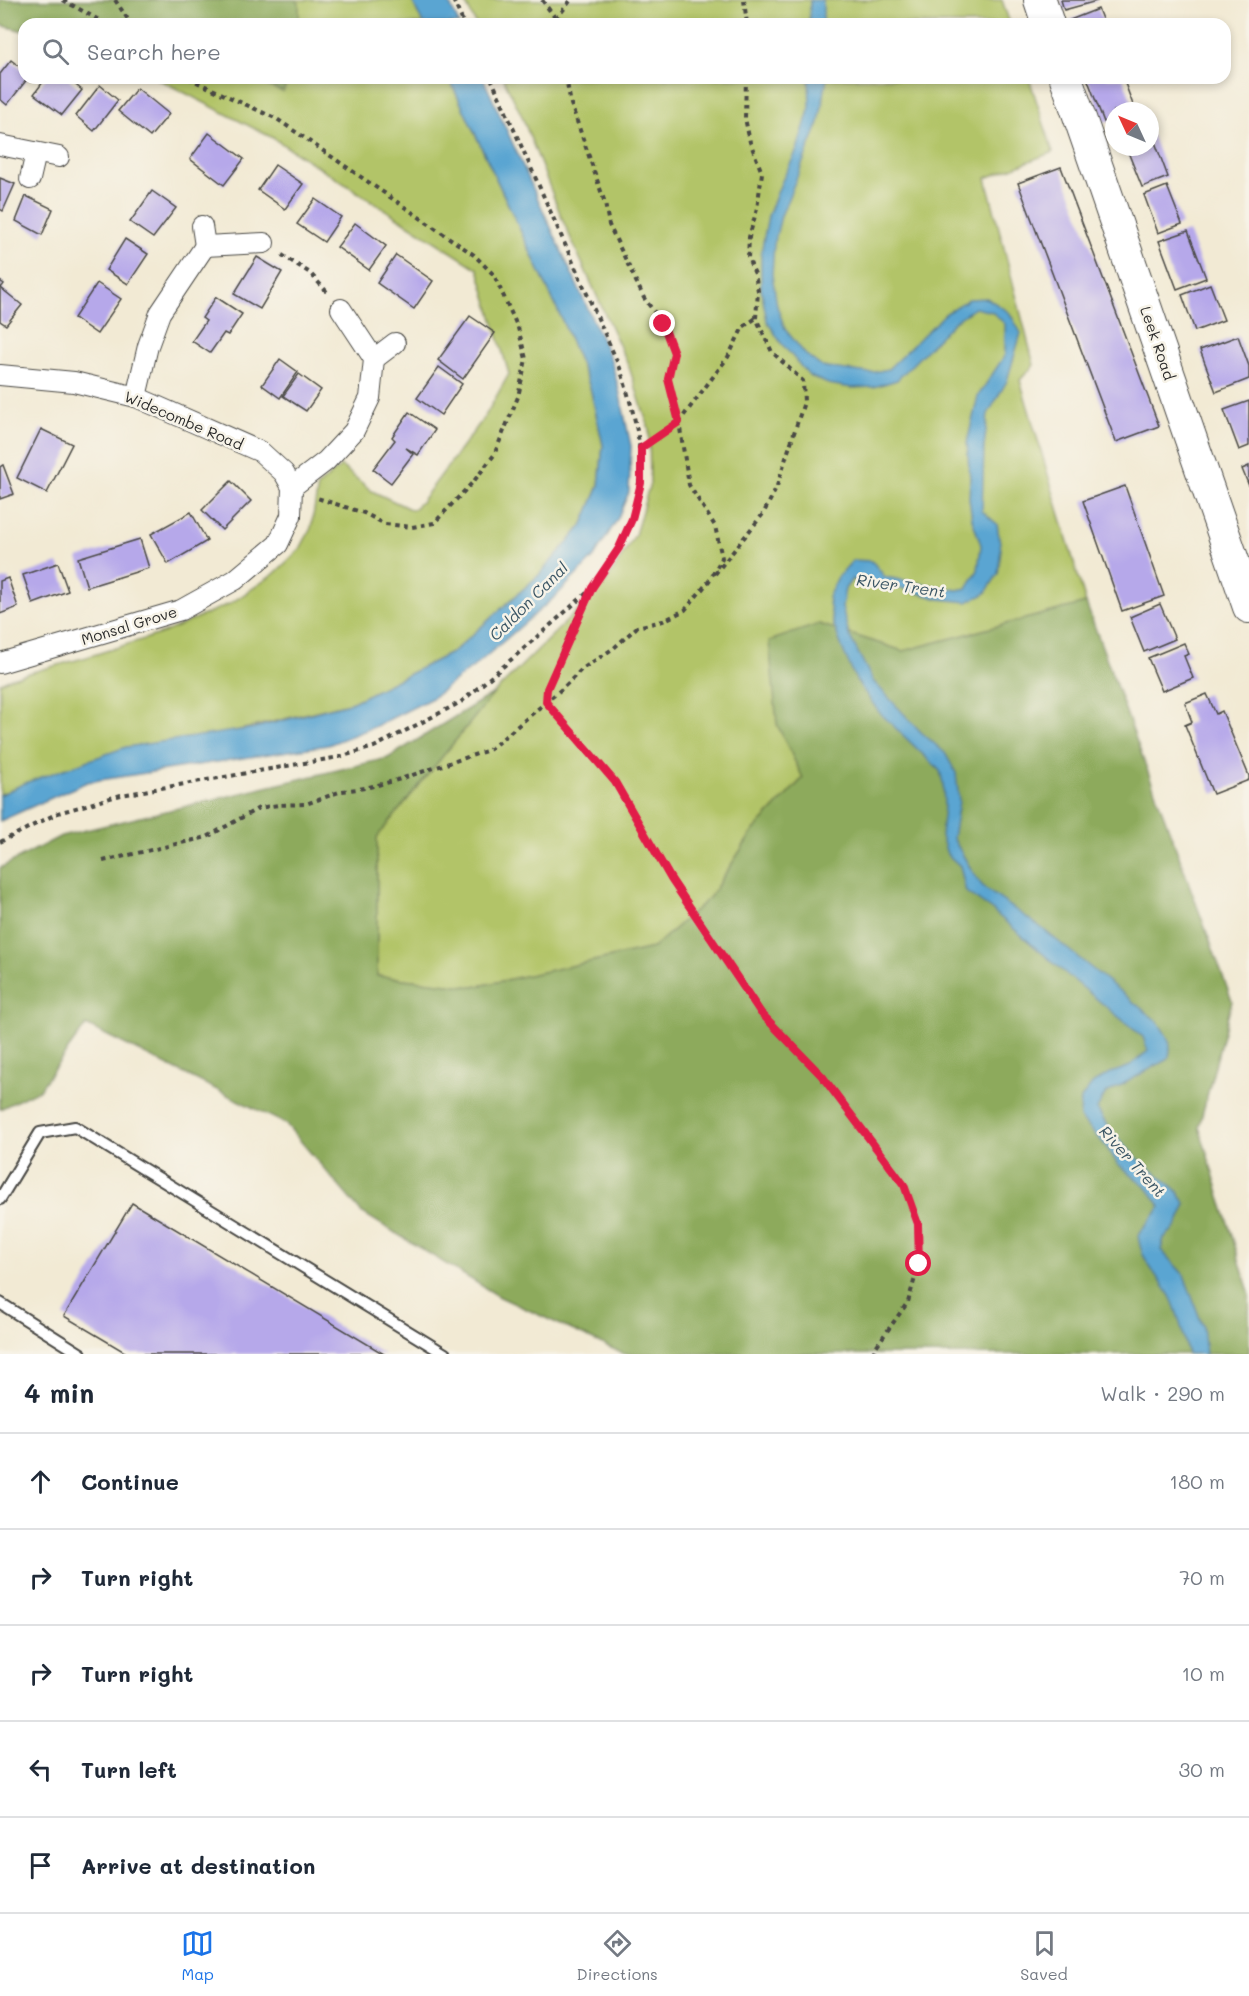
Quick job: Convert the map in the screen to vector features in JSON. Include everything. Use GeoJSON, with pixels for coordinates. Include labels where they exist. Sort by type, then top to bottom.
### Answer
{"type":"FeatureCollection","features":[{"type":"Feature","properties":{"kind":"main road"},"geometry":{"type":"LineString","coordinates":[[1040,0],[1046,18]]}},
{"type":"Feature","properties":{"kind":"main road","name":"Leek Road"},"geometry":{"type":"LineString","coordinates":[[1068,84],[1249,607]]}},
{"type":"Feature","properties":{"kind":"street"},"geometry":{"type":"LineString","coordinates":[[0,145],[59,157]]}},
{"type":"Feature","properties":{"kind":"street"},"geometry":{"type":"LineString","coordinates":[[30,179],[36,153]]}},
{"type":"Feature","properties":{"kind":"street"},"geometry":{"type":"LineString","coordinates":[[136,397],[148,346],[160,313],[203,236],[264,243]]}},
{"type":"Feature","properties":{"kind":"street"},"geometry":{"type":"LineString","coordinates":[[292,490],[326,461],[354,431],[370,398],[374,359],[341,309]]}},
{"type":"Feature","properties":{"kind":"street"},"geometry":{"type":"LineString","coordinates":[[374,359],[395,343]]}},
{"type":"Feature","properties":{"kind":"street","name":"Widecombe Road"},"geometry":{"type":"LineString","coordinates":[[0,375],[74,382],[136,397],[261,452],[284,474],[292,490]]}},
{"type":"Feature","properties":{"kind":"street","name":"Monsal Grove"},"geometry":{"type":"LineString","coordinates":[[0,663],[181,610],[235,580],[278,544],[291,516],[292,490]]}},
{"type":"Feature","properties":{"kind":"lane"},"geometry":{"type":"LineString","coordinates":[[0,1199],[40,1133],[75,1127],[445,1354]]}},
{"type":"Feature","properties":{"kind":"lane"},"geometry":{"type":"LineString","coordinates":[[0,1303],[81,1354]]}},
{"type":"Feature","properties":{"kind":"path"},"geometry":{"type":"LineString","coordinates":[[63,0],[95,18]]}},
{"type":"Feature","properties":{"kind":"path"},"geometry":{"type":"LineString","coordinates":[[115,0],[126,18]]}},
{"type":"Feature","properties":{"kind":"path"},"geometry":{"type":"LineString","coordinates":[[453,0],[461,18]]}},
{"type":"Feature","properties":{"kind":"path"},"geometry":{"type":"LineString","coordinates":[[542,0],[553,18]]}},
{"type":"Feature","properties":{"kind":"path"},"geometry":{"type":"LineString","coordinates":[[559,18],[571,0]]}},
{"type":"Feature","properties":{"kind":"path"},"geometry":{"type":"LineString","coordinates":[[744,0],[746,18]]}},
{"type":"Feature","properties":{"kind":"path"},"geometry":{"type":"LineString","coordinates":[[201,84],[277,119],[474,255],[494,275],[518,328],[526,359],[518,397],[494,455],[474,481],[434,523],[412,528],[385,524],[364,513],[292,490]]}},
{"type":"Feature","properties":{"kind":"path"},"geometry":{"type":"LineString","coordinates":[[494,84],[620,368],[635,413],[641,448],[641,483],[632,519],[619,548],[592,588],[547,689],[546,702],[615,782],[671,879],[761,1013],[822,1076],[904,1185],[918,1224],[919,1264],[908,1302],[874,1348],[873,1354]]}},
{"type":"Feature","properties":{"kind":"path"},"geometry":{"type":"LineString","coordinates":[[567,84],[571,104],[605,203],[609,225],[644,298],[663,324],[674,353],[668,379],[679,422],[689,485],[715,526],[722,558],[709,581]]}},
{"type":"Feature","properties":{"kind":"path"},"geometry":{"type":"LineString","coordinates":[[103,861],[207,837],[259,808],[306,804],[342,791],[394,781],[489,750],[582,669],[614,648],[636,627],[663,621],[685,610],[709,581],[763,514],[776,489],[804,402],[802,381],[772,352],[756,318],[758,291],[755,274],[748,258],[748,237],[758,209],[762,173],[750,142],[746,118],[746,84]]}},
{"type":"Feature","properties":{"kind":"path"},"geometry":{"type":"LineString","coordinates":[[264,243],[310,273],[341,309]]}},
{"type":"Feature","properties":{"kind":"path"},"geometry":{"type":"LineString","coordinates":[[641,448],[679,422],[728,357],[743,327],[756,318]]}},
{"type":"Feature","properties":{"kind":"path"},"geometry":{"type":"LineString","coordinates":[[0,842],[58,813],[120,795],[317,762],[374,747],[461,702],[592,588]]}},
{"type":"Feature","properties":{"kind":"green space"},"geometry":{"type":"Polygon","coordinates":[[[0,0],[412,0],[420,18],[18,18],[18,30],[0,25],[0,0]]]}},
{"type":"Feature","properties":{"kind":"green space"},"geometry":{"type":"Polygon","coordinates":[[[0,0],[296,0],[299,3],[299,18],[18,18],[18,30],[0,25],[0,0]]]}},
{"type":"Feature","properties":{"kind":"green space"},"geometry":{"type":"Polygon","coordinates":[[[464,0],[1002,0],[1008,18],[473,18],[464,0]]]}},
{"type":"Feature","properties":{"kind":"green space"},"geometry":{"type":"Polygon","coordinates":[[[168,84],[452,84],[559,313],[590,387],[603,445],[599,486],[582,526],[539,575],[453,652],[353,702],[25,783],[0,795],[0,683],[163,633],[231,603],[274,574],[300,549],[311,528],[318,486],[341,466],[372,491],[412,510],[421,502],[484,418],[509,374],[478,269],[273,138],[168,84]]]}},
{"type":"Feature","properties":{"kind":"green space"},"geometry":{"type":"Polygon","coordinates":[[[263,84],[286,84],[283,92],[263,84]]]}},
{"type":"Feature","properties":{"kind":"green space"},"geometry":{"type":"Polygon","coordinates":[[[506,84],[1031,84],[1053,152],[986,178],[1034,365],[1020,380],[1086,603],[903,651],[819,624],[777,724],[803,778],[754,830],[710,897],[653,948],[474,987],[377,976],[377,837],[495,692],[607,581],[635,535],[650,483],[649,429],[629,367],[563,221],[521,114],[506,84]]]}},
{"type":"Feature","properties":{"kind":"green space"},"geometry":{"type":"Polygon","coordinates":[[[1086,603],[1232,1001],[1199,1127],[1249,1292],[1249,1354],[624,1354],[500,1297],[361,1212],[286,1124],[86,1025],[39,1090],[0,1109],[0,868],[61,836],[388,758],[495,692],[377,837],[377,976],[474,987],[653,948],[710,897],[754,830],[803,778],[777,724],[769,641],[819,624],[903,651],[1086,603]]]}},
{"type":"Feature","properties":{"kind":"water"},"geometry":{"type":"Polygon","coordinates":[[[412,0],[448,0],[456,18],[420,18],[412,0]]]}},
{"type":"Feature","properties":{"kind":"water"},"geometry":{"type":"Polygon","coordinates":[[[810,0],[823,0],[823,18],[809,18],[810,0]]]}},
{"type":"Feature","properties":{"kind":"water","name":"Caldon Canal"},"geometry":{"type":"Polygon","coordinates":[[[452,84],[486,84],[611,360],[631,446],[629,492],[617,520],[594,557],[556,596],[477,664],[432,698],[374,727],[328,745],[87,782],[0,821],[0,795],[25,783],[126,747],[254,728],[353,702],[453,652],[539,575],[582,526],[599,486],[603,445],[590,387],[559,313],[452,84]]]}},
{"type":"Feature","properties":{"kind":"water","name":"River Trent"},"geometry":{"type":"Polygon","coordinates":[[[809,84],[826,84],[819,123],[781,216],[774,244],[772,274],[777,306],[785,329],[805,354],[822,367],[870,373],[888,369],[946,313],[969,299],[987,298],[1009,312],[1021,333],[1007,381],[988,414],[984,447],[982,511],[997,524],[1001,550],[998,574],[985,594],[967,602],[939,599],[901,588],[876,587],[852,579],[845,589],[842,607],[849,635],[873,681],[921,732],[945,753],[956,773],[959,801],[953,838],[984,888],[1039,926],[1157,1021],[1170,1043],[1168,1059],[1105,1094],[1097,1109],[1109,1129],[1138,1159],[1176,1189],[1186,1204],[1176,1227],[1164,1238],[1161,1250],[1184,1275],[1203,1327],[1206,1354],[1188,1354],[1170,1296],[1142,1253],[1138,1235],[1161,1207],[1148,1189],[1118,1164],[1105,1145],[1080,1118],[1081,1099],[1092,1084],[1108,1074],[1128,1067],[1148,1051],[1143,1037],[992,910],[966,892],[960,866],[947,854],[941,836],[944,806],[940,771],[879,712],[856,680],[833,623],[828,597],[838,577],[853,560],[872,561],[885,577],[957,590],[967,588],[978,570],[981,545],[972,519],[969,498],[967,443],[978,396],[1005,355],[1005,324],[992,312],[975,308],[956,320],[897,380],[874,387],[852,388],[828,384],[809,376],[781,343],[767,321],[761,289],[761,253],[768,216],[797,150],[810,107],[809,84]]]}},
{"type":"Feature","properties":{"kind":"building"},"geometry":{"type":"Polygon","coordinates":[[[1061,0],[1097,0],[1097,1],[1064,10],[1061,0]]]}},
{"type":"Feature","properties":{"kind":"building"},"geometry":{"type":"Polygon","coordinates":[[[1098,9],[1102,18],[1075,18],[1098,9]]]}},
{"type":"Feature","properties":{"kind":"building"},"geometry":{"type":"Polygon","coordinates":[[[11,60],[18,65],[18,84],[23,84],[7,105],[0,99],[0,74],[11,60]]]}},
{"type":"Feature","properties":{"kind":"building"},"geometry":{"type":"Polygon","coordinates":[[[42,84],[74,84],[82,90],[62,115],[34,94],[42,84]]]}},
{"type":"Feature","properties":{"kind":"building"},"geometry":{"type":"Polygon","coordinates":[[[1089,84],[1125,84],[1132,102],[1105,102],[1105,122],[1089,84]]]}},
{"type":"Feature","properties":{"kind":"building"},"geometry":{"type":"Polygon","coordinates":[[[100,85],[118,100],[94,131],[76,116],[100,85]]]}},
{"type":"Feature","properties":{"kind":"building"},"geometry":{"type":"Polygon","coordinates":[[[137,88],[169,114],[150,137],[118,111],[137,88]]]}},
{"type":"Feature","properties":{"kind":"building"},"geometry":{"type":"Polygon","coordinates":[[[209,133],[244,159],[224,185],[190,159],[209,133]]]}},
{"type":"Feature","properties":{"kind":"building"},"geometry":{"type":"Polygon","coordinates":[[[1159,153],[1168,177],[1142,187],[1130,156],[1159,156],[1159,153]]]}},
{"type":"Feature","properties":{"kind":"building"},"geometry":{"type":"Polygon","coordinates":[[[275,165],[303,184],[285,209],[258,190],[275,165]]]}},
{"type":"Feature","properties":{"kind":"building"},"geometry":{"type":"Polygon","coordinates":[[[1061,167],[1159,426],[1116,442],[1018,183],[1061,167]]]}},
{"type":"Feature","properties":{"kind":"building"},"geometry":{"type":"Polygon","coordinates":[[[0,178],[15,184],[3,211],[0,209],[0,178]]]}},
{"type":"Feature","properties":{"kind":"building"},"geometry":{"type":"Polygon","coordinates":[[[1167,186],[1182,224],[1158,233],[1144,195],[1167,186]]]}},
{"type":"Feature","properties":{"kind":"building"},"geometry":{"type":"Polygon","coordinates":[[[152,191],[176,208],[153,238],[130,222],[152,191]]]}},
{"type":"Feature","properties":{"kind":"building"},"geometry":{"type":"Polygon","coordinates":[[[26,196],[53,209],[42,235],[16,221],[26,196]]]}},
{"type":"Feature","properties":{"kind":"building"},"geometry":{"type":"Polygon","coordinates":[[[315,199],[341,217],[324,242],[297,224],[315,199]]]}},
{"type":"Feature","properties":{"kind":"building"},"geometry":{"type":"Polygon","coordinates":[[[355,223],[386,246],[369,270],[337,247],[355,223]]]}},
{"type":"Feature","properties":{"kind":"building"},"geometry":{"type":"Polygon","coordinates":[[[1188,231],[1206,278],[1177,289],[1159,241],[1188,231]]]}},
{"type":"Feature","properties":{"kind":"building"},"geometry":{"type":"Polygon","coordinates":[[[125,239],[148,254],[128,284],[106,270],[125,239]]]}},
{"type":"Feature","properties":{"kind":"building"},"geometry":{"type":"Polygon","coordinates":[[[396,255],[433,281],[414,309],[377,283],[396,255]]]}},
{"type":"Feature","properties":{"kind":"building"},"geometry":{"type":"Polygon","coordinates":[[[257,257],[282,272],[260,309],[234,294],[257,257]]]}},
{"type":"Feature","properties":{"kind":"building"},"geometry":{"type":"Polygon","coordinates":[[[0,281],[4,284],[1,288],[22,305],[6,325],[0,321],[0,281]]]}},
{"type":"Feature","properties":{"kind":"building"},"geometry":{"type":"Polygon","coordinates":[[[97,283],[121,299],[97,334],[74,318],[97,283]]]}},
{"type":"Feature","properties":{"kind":"building"},"geometry":{"type":"Polygon","coordinates":[[[1210,284],[1224,320],[1195,331],[1182,295],[1210,284]]]}},
{"type":"Feature","properties":{"kind":"building"},"geometry":{"type":"Polygon","coordinates":[[[216,297],[242,314],[228,335],[224,333],[210,353],[192,341],[206,321],[202,318],[216,297]]]}},
{"type":"Feature","properties":{"kind":"building"},"geometry":{"type":"Polygon","coordinates":[[[470,316],[495,333],[463,379],[438,360],[470,316]]]}},
{"type":"Feature","properties":{"kind":"building"},"geometry":{"type":"Polygon","coordinates":[[[1238,336],[1249,366],[1249,379],[1216,392],[1200,350],[1238,336]]]}},
{"type":"Feature","properties":{"kind":"building"},"geometry":{"type":"Polygon","coordinates":[[[280,359],[298,372],[280,398],[262,385],[280,359]]]}},
{"type":"Feature","properties":{"kind":"building"},"geometry":{"type":"Polygon","coordinates":[[[439,367],[462,384],[441,415],[417,398],[439,367]]]}},
{"type":"Feature","properties":{"kind":"building"},"geometry":{"type":"Polygon","coordinates":[[[299,374],[321,390],[306,411],[283,396],[299,374]]]}},
{"type":"Feature","properties":{"kind":"building"},"geometry":{"type":"Polygon","coordinates":[[[1249,401],[1249,446],[1239,450],[1224,410],[1249,401]]]}},
{"type":"Feature","properties":{"kind":"building"},"geometry":{"type":"Polygon","coordinates":[[[409,412],[435,430],[418,455],[406,448],[413,454],[391,483],[373,469],[395,440],[392,437],[409,412]]]}},
{"type":"Feature","properties":{"kind":"building"},"geometry":{"type":"Polygon","coordinates":[[[41,429],[72,444],[47,493],[17,478],[41,429]]]}},
{"type":"Feature","properties":{"kind":"building"},"geometry":{"type":"Polygon","coordinates":[[[3,465],[14,494],[0,499],[0,467],[3,465]]]}},
{"type":"Feature","properties":{"kind":"building"},"geometry":{"type":"Polygon","coordinates":[[[1249,466],[1249,486],[1242,469],[1249,466]]]}},
{"type":"Feature","properties":{"kind":"building"},"geometry":{"type":"Polygon","coordinates":[[[231,481],[251,501],[222,530],[202,510],[231,481]]]}},
{"type":"Feature","properties":{"kind":"building"},"geometry":{"type":"Polygon","coordinates":[[[1125,486],[1164,596],[1122,611],[1083,501],[1125,486]]]}},
{"type":"Feature","properties":{"kind":"building"},"geometry":{"type":"Polygon","coordinates":[[[191,512],[207,541],[168,564],[151,534],[191,512]]]}},
{"type":"Feature","properties":{"kind":"building"},"geometry":{"type":"Polygon","coordinates":[[[140,539],[149,568],[87,587],[78,558],[140,539]]]}},
{"type":"Feature","properties":{"kind":"building"},"geometry":{"type":"Polygon","coordinates":[[[58,563],[68,591],[33,604],[23,575],[58,563]]]}},
{"type":"Feature","properties":{"kind":"building"},"geometry":{"type":"Polygon","coordinates":[[[8,578],[18,607],[0,614],[0,581],[8,578]]]}},
{"type":"Feature","properties":{"kind":"building"},"geometry":{"type":"Polygon","coordinates":[[[1160,604],[1175,639],[1144,652],[1130,617],[1160,604]]]}},
{"type":"Feature","properties":{"kind":"building"},"geometry":{"type":"Polygon","coordinates":[[[1184,643],[1189,654],[1184,656],[1193,678],[1162,691],[1148,658],[1184,643]]]}},
{"type":"Feature","properties":{"kind":"building"},"geometry":{"type":"Polygon","coordinates":[[[1207,694],[1216,714],[1222,711],[1249,776],[1249,780],[1213,794],[1185,725],[1192,722],[1185,703],[1207,694]]]}},
{"type":"Feature","properties":{"kind":"building"},"geometry":{"type":"Polygon","coordinates":[[[132,1203],[384,1354],[128,1354],[64,1316],[132,1203]]]}},
{"type":"Feature","properties":{"kind":"route"},"geometry":{"type":"LineString","coordinates":[[663,324],[674,353],[668,379],[679,422],[641,448],[641,483],[632,519],[619,548],[592,588],[547,689],[546,702],[615,782],[671,879],[761,1013],[822,1076],[904,1185],[918,1224],[919,1264]]}}]}
